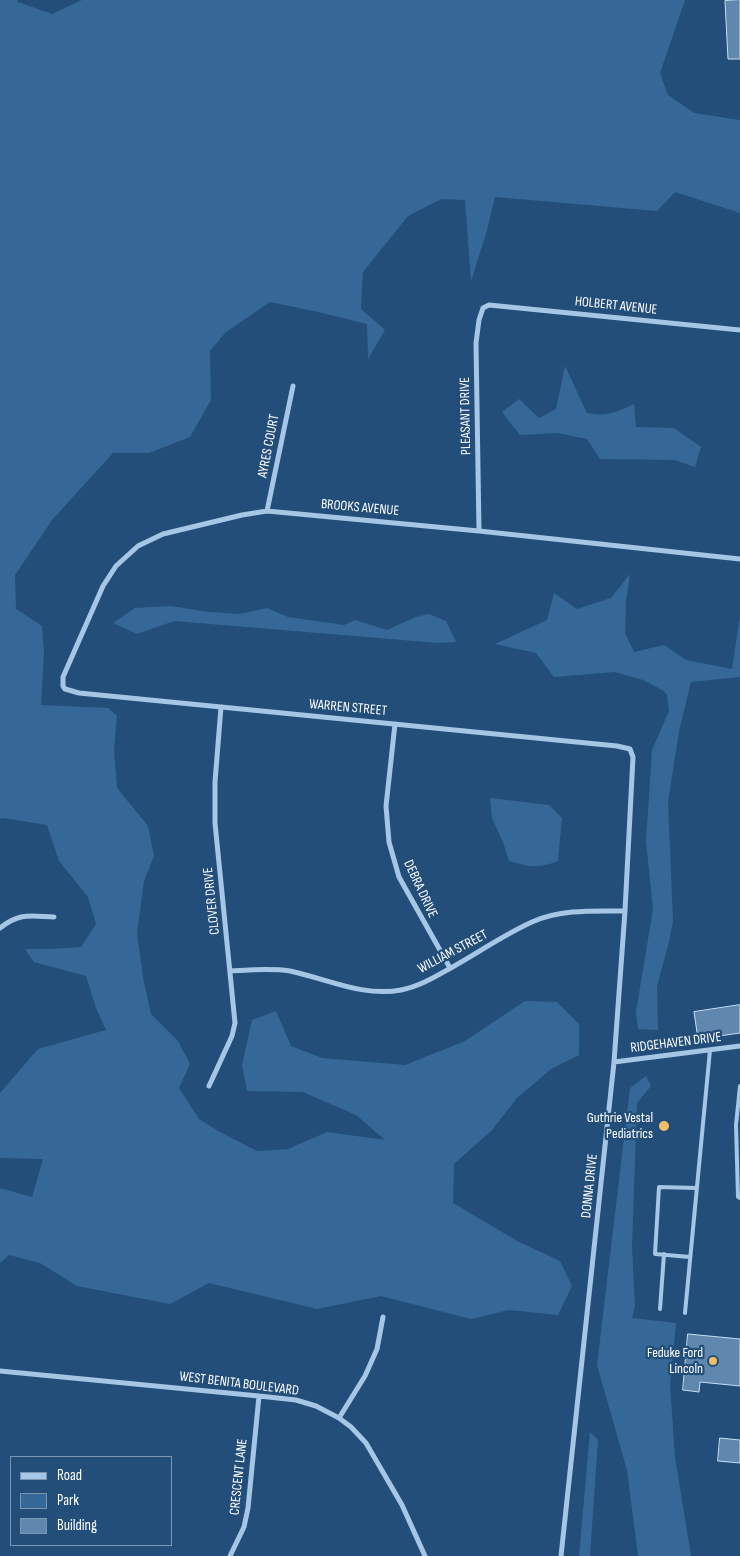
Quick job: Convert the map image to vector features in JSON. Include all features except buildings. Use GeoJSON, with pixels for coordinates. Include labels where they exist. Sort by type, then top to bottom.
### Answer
{"type":"FeatureCollection","features":[{"type":"Feature","properties":{"kind":"street","name":"HOLBERT AVENUE"},"geometry":{"type":"LineString","coordinates":[[489,305],[740,330]]}},
{"type":"Feature","properties":{"kind":"street","name":"PLEASANT DRIVE"},"geometry":{"type":"LineString","coordinates":[[479,531],[476,343],[479,320],[483,308],[489,305]]}},
{"type":"Feature","properties":{"kind":"street","name":"AYRES COURT"},"geometry":{"type":"LineString","coordinates":[[267,511],[292,386]]}},
{"type":"Feature","properties":{"kind":"street","name":"BROOKS AVENUE"},"geometry":{"type":"LineString","coordinates":[[63,680],[103,586],[116,566],[138,546],[163,534],[242,515],[267,511],[479,531],[740,559]]}},
{"type":"Feature","properties":{"kind":"street","name":"WARREN STREET"},"geometry":{"type":"LineString","coordinates":[[63,680],[65,689],[78,693],[617,746],[630,749],[633,757]]}},
{"type":"Feature","properties":{"kind":"street","name":"CLOVER DRIVE"},"geometry":{"type":"LineString","coordinates":[[209,1086],[232,1036],[235,1023],[215,823],[215,782],[221,708]]}},
{"type":"Feature","properties":{"kind":"street","name":"DEBRA DRIVE"},"geometry":{"type":"LineString","coordinates":[[395,724],[386,806],[389,842],[399,877],[450,968]]}},
{"type":"Feature","properties":{"kind":"street","name":"DONNA DRIVE"},"geometry":{"type":"LineString","coordinates":[[561,1556],[614,1062],[625,911],[633,757]]}},
{"type":"Feature","properties":{"kind":"street","name":"WILLIAM STREET"},"geometry":{"type":"LineString","coordinates":[[230,971],[271,969],[290,971],[347,987],[378,993],[403,990],[432,978],[531,922],[549,916],[574,912],[625,911]]}},
{"type":"Feature","properties":{"kind":"street"},"geometry":{"type":"LineString","coordinates":[[0,928],[10,920],[23,915],[54,917]]}},
{"type":"Feature","properties":{"kind":"street","name":"RIDGEHAVEN DRIVE"},"geometry":{"type":"LineString","coordinates":[[614,1062],[740,1046]]}},
{"type":"Feature","properties":{"kind":"street"},"geometry":{"type":"LineString","coordinates":[[339,1418],[365,1376],[377,1349],[383,1317]]}},
{"type":"Feature","properties":{"kind":"street","name":"WEST BENITA BOULEVARD"},"geometry":{"type":"LineString","coordinates":[[0,1371],[259,1396],[296,1400],[309,1404],[339,1418],[351,1427],[366,1443],[402,1505],[425,1556]]}},
{"type":"Feature","properties":{"kind":"street","name":"CRESCENT LANE"},"geometry":{"type":"LineString","coordinates":[[230,1556],[244,1527],[248,1508],[259,1396]]}},
{"type":"Feature","properties":{"kind":"lane"},"geometry":{"type":"LineString","coordinates":[[685,1313],[710,1050]]}},
{"type":"Feature","properties":{"kind":"lane"},"geometry":{"type":"LineString","coordinates":[[740,1086],[736,1125],[738,1197],[740,1198]]}},
{"type":"Feature","properties":{"kind":"lane"},"geometry":{"type":"LineString","coordinates":[[690,1256],[655,1254],[659,1186],[696,1188]]}},
{"type":"Feature","properties":{"kind":"lane"},"geometry":{"type":"LineString","coordinates":[[660,1309],[664,1254]]}},
{"type":"Feature","properties":{"kind":"green space"},"geometry":{"type":"Polygon","coordinates":[[[0,0],[17,0],[52,14],[82,0],[685,0],[660,73],[668,95],[694,113],[740,120],[740,213],[675,192],[657,211],[495,197],[471,281],[465,200],[441,199],[408,216],[363,272],[361,309],[385,330],[368,359],[367,324],[270,302],[225,333],[210,351],[211,400],[190,437],[149,453],[113,453],[52,520],[15,575],[16,609],[42,626],[44,654],[41,705],[108,708],[117,716],[114,750],[117,788],[148,826],[154,856],[144,881],[137,933],[143,977],[151,1014],[178,1041],[190,1064],[179,1088],[199,1119],[257,1151],[288,1149],[327,1132],[385,1140],[356,1115],[303,1092],[247,1091],[242,1065],[252,1020],[276,1011],[291,1046],[322,1058],[405,1065],[465,1041],[525,1001],[557,1002],[579,1024],[579,1055],[551,1069],[517,1098],[492,1130],[454,1164],[453,1203],[519,1242],[560,1261],[572,1286],[558,1315],[509,1310],[471,1319],[381,1296],[317,1309],[209,1283],[170,1304],[77,1286],[40,1263],[9,1255],[0,1263],[0,1188],[32,1197],[43,1159],[0,1158],[0,1093],[38,1049],[106,1030],[96,1008],[86,976],[34,962],[25,949],[81,947],[96,924],[88,897],[59,861],[47,825],[0,819],[0,0]]]}},
{"type":"Feature","properties":{"kind":"green space"},"geometry":{"type":"Polygon","coordinates":[[[565,366],[587,413],[611,413],[634,404],[636,427],[674,428],[701,447],[695,467],[675,460],[600,459],[587,439],[558,433],[520,435],[502,412],[519,399],[539,418],[556,409],[565,366]]]}},
{"type":"Feature","properties":{"kind":"green space"},"geometry":{"type":"Polygon","coordinates":[[[630,574],[626,602],[625,633],[634,652],[664,645],[686,660],[732,669],[740,615],[740,677],[691,682],[679,731],[668,802],[673,921],[657,986],[658,1030],[638,1029],[636,1012],[653,909],[646,841],[652,750],[669,711],[667,695],[664,691],[643,680],[615,672],[554,677],[536,653],[495,644],[547,620],[554,593],[577,609],[611,598],[630,574]]]}},
{"type":"Feature","properties":{"kind":"green space"},"geometry":{"type":"Polygon","coordinates":[[[171,606],[209,612],[240,614],[267,608],[288,617],[344,625],[355,620],[387,630],[416,617],[429,614],[446,621],[456,642],[438,643],[174,621],[137,634],[113,623],[135,608],[171,606]]]}},
{"type":"Feature","properties":{"kind":"green space"},"geometry":{"type":"Polygon","coordinates":[[[490,798],[549,805],[562,818],[558,861],[534,866],[509,861],[492,818],[490,798]]]}},
{"type":"Feature","properties":{"kind":"green space"},"geometry":{"type":"Polygon","coordinates":[[[646,1076],[651,1086],[637,1103],[632,1246],[635,1306],[632,1318],[676,1323],[670,1386],[675,1457],[691,1556],[638,1556],[627,1470],[597,1365],[630,1088],[646,1076]]]}},
{"type":"Feature","properties":{"kind":"green space"},"geometry":{"type":"Polygon","coordinates":[[[590,1432],[598,1440],[590,1556],[579,1556],[590,1432]]]}},
{"type":"Feature","properties":{"kind":"place","name":"Guthrie Vestal Pediatrics"},"geometry":{"type":"Point","coordinates":[664,1126]}},
{"type":"Feature","properties":{"kind":"place","name":"Feduke Ford Lincoln"},"geometry":{"type":"Point","coordinates":[713,1361]}}]}
